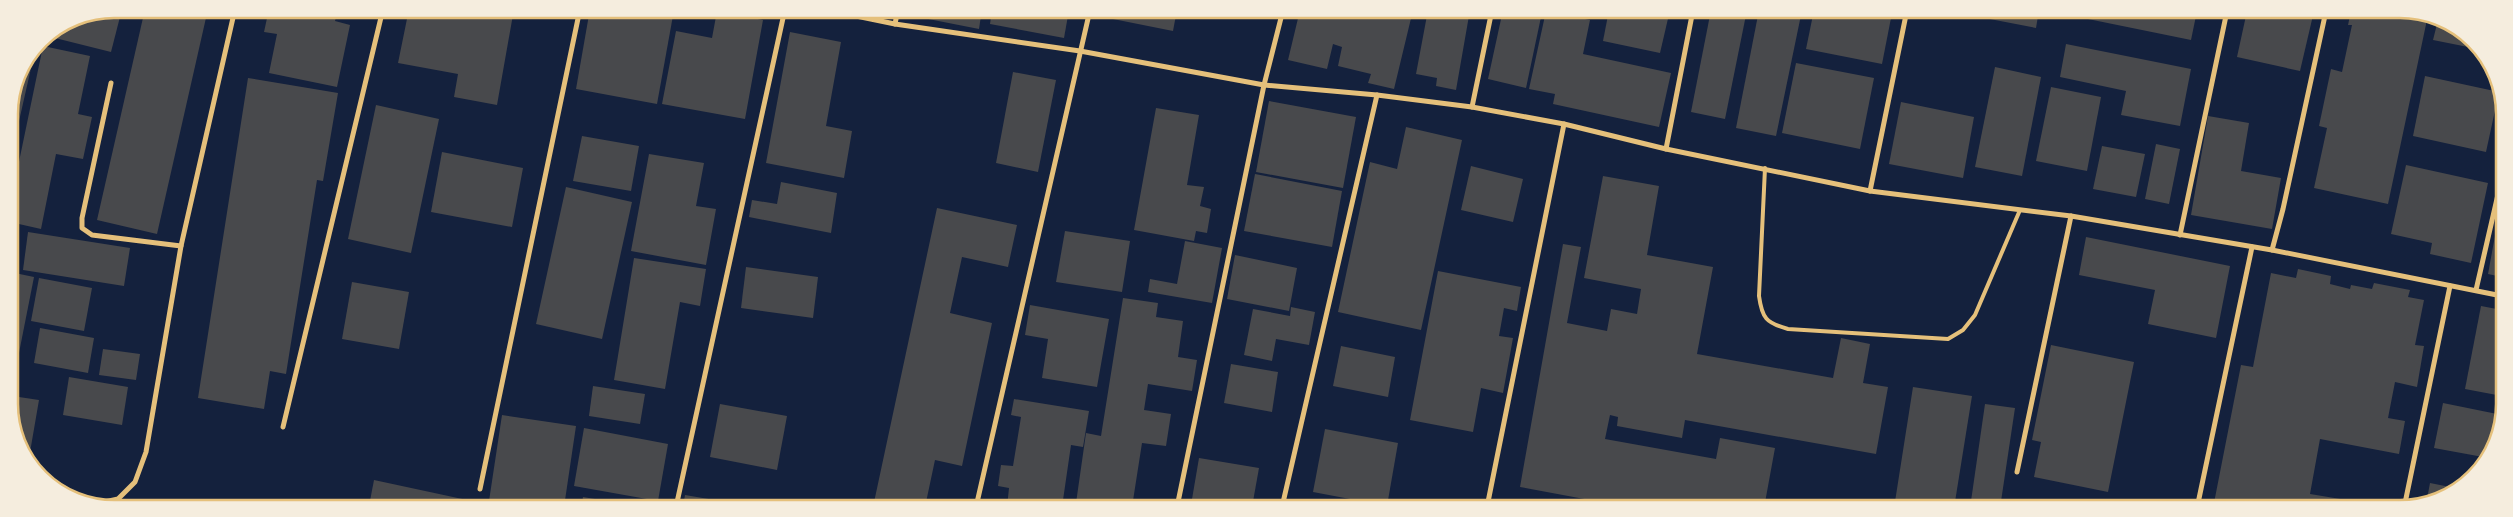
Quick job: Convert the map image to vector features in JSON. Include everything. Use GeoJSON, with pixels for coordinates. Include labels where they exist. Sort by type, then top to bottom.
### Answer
{"type":"FeatureCollection","features":[{"type":"Feature","properties":{"kind":"street"},"geometry":{"type":"LineString","coordinates":[[114,500],[118,499],[135,482],[146,452],[182,246],[233,18]]}},
{"type":"Feature","properties":{"kind":"street"},"geometry":{"type":"LineString","coordinates":[[283,427],[381,18]]}},
{"type":"Feature","properties":{"kind":"street"},"geometry":{"type":"LineString","coordinates":[[480,489],[578,18]]}},
{"type":"Feature","properties":{"kind":"street"},"geometry":{"type":"LineString","coordinates":[[678,500],[783,18]]}},
{"type":"Feature","properties":{"kind":"street"},"geometry":{"type":"LineString","coordinates":[[866,18],[1080,51],[1264,85],[1377,95],[1472,107],[1564,124],[1666,149],[1870,191],[2071,216],[2272,250],[2496,295]]}},
{"type":"Feature","properties":{"kind":"street"},"geometry":{"type":"LineString","coordinates":[[895,24],[896,18]]}},
{"type":"Feature","properties":{"kind":"street"},"geometry":{"type":"LineString","coordinates":[[978,500],[1088,18]]}},
{"type":"Feature","properties":{"kind":"street"},"geometry":{"type":"LineString","coordinates":[[1179,500],[1264,85],[1281,18]]}},
{"type":"Feature","properties":{"kind":"street"},"geometry":{"type":"LineString","coordinates":[[1472,107],[1490,18]]}},
{"type":"Feature","properties":{"kind":"street"},"geometry":{"type":"LineString","coordinates":[[1666,149],[1691,18]]}},
{"type":"Feature","properties":{"kind":"street"},"geometry":{"type":"LineString","coordinates":[[1870,191],[1905,18]]}},
{"type":"Feature","properties":{"kind":"street"},"geometry":{"type":"LineString","coordinates":[[2180,235],[2225,18]]}},
{"type":"Feature","properties":{"kind":"street"},"geometry":{"type":"LineString","coordinates":[[2272,250],[2283,210],[2324,18]]}},
{"type":"Feature","properties":{"kind":"street"},"geometry":{"type":"LineString","coordinates":[[111,83],[82,218],[82,228],[92,235],[182,246]]}},
{"type":"Feature","properties":{"kind":"street"},"geometry":{"type":"LineString","coordinates":[[1284,500],[1377,95]]}},
{"type":"Feature","properties":{"kind":"street"},"geometry":{"type":"LineString","coordinates":[[1488,500],[1564,124]]}},
{"type":"Feature","properties":{"kind":"street"},"geometry":{"type":"LineString","coordinates":[[2476,290],[2496,203]]}},
{"type":"Feature","properties":{"kind":"street"},"geometry":{"type":"LineString","coordinates":[[2017,472],[2071,216]]}},
{"type":"Feature","properties":{"kind":"street"},"geometry":{"type":"LineString","coordinates":[[2200,500],[2252,247]]}},
{"type":"Feature","properties":{"kind":"street"},"geometry":{"type":"LineString","coordinates":[[2406,499],[2450,286]]}},
{"type":"Feature","properties":{"kind":"lane"},"geometry":{"type":"LineString","coordinates":[[1765,168],[1759,296],[1761,312],[1772,325],[1788,329],[1948,339],[1964,330],[1976,315],[2020,210]]}},
{"type":"Feature","properties":{"kind":"building"},"geometry":{"type":"Polygon","coordinates":[[[120,18],[111,52],[54,38],[66,30],[95,19],[120,18]]]}},
{"type":"Feature","properties":{"kind":"building"},"geometry":{"type":"Polygon","coordinates":[[[143,18],[206,18],[157,234],[97,220],[143,18]]]}},
{"type":"Feature","properties":{"kind":"building"},"geometry":{"type":"Polygon","coordinates":[[[267,18],[336,18],[335,21],[350,25],[337,87],[269,73],[277,34],[264,32],[267,18]]]}},
{"type":"Feature","properties":{"kind":"building"},"geometry":{"type":"Polygon","coordinates":[[[407,18],[512,18],[497,105],[454,97],[458,74],[398,63],[407,18]]]}},
{"type":"Feature","properties":{"kind":"building"},"geometry":{"type":"Polygon","coordinates":[[[588,18],[673,18],[657,104],[576,89],[588,18]]]}},
{"type":"Feature","properties":{"kind":"building"},"geometry":{"type":"Polygon","coordinates":[[[716,18],[753,18],[763,20],[745,119],[662,104],[676,31],[712,38],[716,18]]]}},
{"type":"Feature","properties":{"kind":"building"},"geometry":{"type":"Polygon","coordinates":[[[923,18],[981,18],[979,29],[923,18]]]}},
{"type":"Feature","properties":{"kind":"building"},"geometry":{"type":"Polygon","coordinates":[[[991,18],[1068,18],[1064,38],[990,24],[991,18]]]}},
{"type":"Feature","properties":{"kind":"building"},"geometry":{"type":"Polygon","coordinates":[[[1108,18],[1175,18],[1173,31],[1108,18]]]}},
{"type":"Feature","properties":{"kind":"building"},"geometry":{"type":"Polygon","coordinates":[[[1298,18],[1411,18],[1394,89],[1368,83],[1371,74],[1338,66],[1342,47],[1333,44],[1327,69],[1288,60],[1298,18]]]}},
{"type":"Feature","properties":{"kind":"building"},"geometry":{"type":"Polygon","coordinates":[[[1426,18],[1469,18],[1456,90],[1436,86],[1437,78],[1416,74],[1426,18]]]}},
{"type":"Feature","properties":{"kind":"building"},"geometry":{"type":"Polygon","coordinates":[[[1501,18],[1541,18],[1526,88],[1488,79],[1501,18]]]}},
{"type":"Feature","properties":{"kind":"building"},"geometry":{"type":"Polygon","coordinates":[[[1544,18],[1580,18],[1590,20],[1583,54],[1671,73],[1659,127],[1553,104],[1555,94],[1529,89],[1544,18]]]}},
{"type":"Feature","properties":{"kind":"building"},"geometry":{"type":"Polygon","coordinates":[[[1607,18],[1668,18],[1660,53],[1603,41],[1607,18]]]}},
{"type":"Feature","properties":{"kind":"building"},"geometry":{"type":"Polygon","coordinates":[[[1709,18],[1745,18],[1725,119],[1691,112],[1709,18]]]}},
{"type":"Feature","properties":{"kind":"building"},"geometry":{"type":"Polygon","coordinates":[[[1757,18],[1800,18],[1776,136],[1736,128],[1757,18]]]}},
{"type":"Feature","properties":{"kind":"building"},"geometry":{"type":"Polygon","coordinates":[[[1812,18],[1891,18],[1882,64],[1806,49],[1812,18]]]}},
{"type":"Feature","properties":{"kind":"building"},"geometry":{"type":"Polygon","coordinates":[[[1984,18],[2038,18],[2036,28],[1984,18]]]}},
{"type":"Feature","properties":{"kind":"building"},"geometry":{"type":"Polygon","coordinates":[[[2088,18],[2196,18],[2191,40],[2088,18]]]}},
{"type":"Feature","properties":{"kind":"building"},"geometry":{"type":"Polygon","coordinates":[[[2245,18],[2312,18],[2300,71],[2237,57],[2245,18]]]}},
{"type":"Feature","properties":{"kind":"building"},"geometry":{"type":"Polygon","coordinates":[[[2350,18],[2405,18],[2427,22],[2388,204],[2314,188],[2327,128],[2319,126],[2331,69],[2342,72],[2352,25],[2348,25],[2350,18]]]}},
{"type":"Feature","properties":{"kind":"building"},"geometry":{"type":"Polygon","coordinates":[[[2437,25],[2458,37],[2468,47],[2433,40],[2437,25]]]}},
{"type":"Feature","properties":{"kind":"building"},"geometry":{"type":"Polygon","coordinates":[[[790,32],[841,42],[826,126],[852,131],[844,178],[766,163],[790,32]]]}},
{"type":"Feature","properties":{"kind":"building"},"geometry":{"type":"Polygon","coordinates":[[[2066,44],[2191,69],[2180,126],[2121,115],[2126,91],[2060,77],[2066,44]]]}},
{"type":"Feature","properties":{"kind":"building"},"geometry":{"type":"Polygon","coordinates":[[[45,47],[90,56],[78,114],[92,117],[83,159],[56,154],[41,229],[18,224],[18,166],[42,50],[45,47]]]}},
{"type":"Feature","properties":{"kind":"building"},"geometry":{"type":"Polygon","coordinates":[[[32,63],[18,126],[19,95],[27,71],[32,63]]]}},
{"type":"Feature","properties":{"kind":"building"},"geometry":{"type":"Polygon","coordinates":[[[1796,63],[1874,78],[1860,149],[1782,133],[1796,63]]]}},
{"type":"Feature","properties":{"kind":"building"},"geometry":{"type":"Polygon","coordinates":[[[1995,67],[2041,77],[2022,176],[1975,167],[1995,67]]]}},
{"type":"Feature","properties":{"kind":"building"},"geometry":{"type":"Polygon","coordinates":[[[1013,72],[1056,80],[1038,172],[996,163],[1013,72]]]}},
{"type":"Feature","properties":{"kind":"building"},"geometry":{"type":"Polygon","coordinates":[[[2425,76],[2493,91],[2496,108],[2486,152],[2413,136],[2425,76]]]}},
{"type":"Feature","properties":{"kind":"building"},"geometry":{"type":"Polygon","coordinates":[[[248,78],[338,93],[323,181],[317,180],[286,374],[270,371],[264,409],[198,398],[248,78]]]}},
{"type":"Feature","properties":{"kind":"building"},"geometry":{"type":"Polygon","coordinates":[[[2051,87],[2101,97],[2087,171],[2036,161],[2051,87]]]}},
{"type":"Feature","properties":{"kind":"building"},"geometry":{"type":"Polygon","coordinates":[[[1269,101],[1356,117],[1343,188],[1256,172],[1269,101]]]}},
{"type":"Feature","properties":{"kind":"building"},"geometry":{"type":"Polygon","coordinates":[[[1901,102],[1974,117],[1963,178],[1889,164],[1901,102]]]}},
{"type":"Feature","properties":{"kind":"building"},"geometry":{"type":"Polygon","coordinates":[[[376,105],[439,119],[411,253],[348,239],[376,105]]]}},
{"type":"Feature","properties":{"kind":"building"},"geometry":{"type":"Polygon","coordinates":[[[1156,108],[1199,115],[1187,185],[1204,187],[1200,206],[1211,209],[1207,233],[1196,231],[1194,241],[1134,230],[1156,108]]]}},
{"type":"Feature","properties":{"kind":"building"},"geometry":{"type":"Polygon","coordinates":[[[2208,116],[2249,123],[2241,171],[2281,178],[2272,229],[2191,215],[2208,116]]]}},
{"type":"Feature","properties":{"kind":"building"},"geometry":{"type":"Polygon","coordinates":[[[1406,127],[1462,140],[1421,330],[1338,312],[1370,162],[1397,169],[1406,127]]]}},
{"type":"Feature","properties":{"kind":"building"},"geometry":{"type":"Polygon","coordinates":[[[582,136],[639,146],[631,191],[573,181],[582,136]]]}},
{"type":"Feature","properties":{"kind":"building"},"geometry":{"type":"Polygon","coordinates":[[[2156,144],[2180,149],[2169,204],[2145,199],[2156,144]]]}},
{"type":"Feature","properties":{"kind":"building"},"geometry":{"type":"Polygon","coordinates":[[[2102,146],[2145,154],[2136,197],[2093,189],[2102,146]]]}},
{"type":"Feature","properties":{"kind":"building"},"geometry":{"type":"Polygon","coordinates":[[[442,152],[523,168],[512,227],[431,212],[442,152]]]}},
{"type":"Feature","properties":{"kind":"building"},"geometry":{"type":"Polygon","coordinates":[[[649,154],[704,163],[696,206],[716,209],[706,265],[631,251],[649,154]]]}},
{"type":"Feature","properties":{"kind":"building"},"geometry":{"type":"Polygon","coordinates":[[[2406,165],[2488,183],[2471,263],[2430,254],[2432,243],[2391,234],[2406,165]]]}},
{"type":"Feature","properties":{"kind":"building"},"geometry":{"type":"Polygon","coordinates":[[[1471,166],[1523,179],[1513,222],[1461,210],[1471,166]]]}},
{"type":"Feature","properties":{"kind":"building"},"geometry":{"type":"Polygon","coordinates":[[[1255,174],[1342,191],[1332,247],[1244,231],[1255,174]]]}},
{"type":"Feature","properties":{"kind":"building"},"geometry":{"type":"Polygon","coordinates":[[[1603,176],[1659,186],[1647,255],[1713,267],[1697,354],[1833,378],[1841,338],[1870,344],[1863,383],[1888,387],[1876,454],[1685,420],[1682,438],[1617,426],[1618,417],[1610,415],[1605,439],[1716,459],[1720,438],[1775,448],[1765,500],[1590,500],[1520,487],[1563,244],[1581,247],[1567,323],[1607,331],[1611,309],[1637,314],[1641,289],[1584,278],[1603,176]]]}},
{"type":"Feature","properties":{"kind":"building"},"geometry":{"type":"Polygon","coordinates":[[[781,182],[837,193],[831,233],[749,217],[752,200],[777,204],[781,182]]]}},
{"type":"Feature","properties":{"kind":"building"},"geometry":{"type":"Polygon","coordinates":[[[566,187],[632,202],[602,339],[536,324],[566,187]]]}},
{"type":"Feature","properties":{"kind":"building"},"geometry":{"type":"Polygon","coordinates":[[[937,208],[1017,225],[1008,267],[962,257],[950,313],[992,323],[962,466],[935,460],[926,500],[874,500],[937,208]]]}},
{"type":"Feature","properties":{"kind":"building"},"geometry":{"type":"Polygon","coordinates":[[[2496,230],[2496,276],[2488,274],[2496,230]]]}},
{"type":"Feature","properties":{"kind":"building"},"geometry":{"type":"Polygon","coordinates":[[[1065,231],[1130,241],[1122,292],[1056,282],[1065,231]]]}},
{"type":"Feature","properties":{"kind":"building"},"geometry":{"type":"Polygon","coordinates":[[[28,232],[130,248],[124,286],[23,270],[28,232]]]}},
{"type":"Feature","properties":{"kind":"building"},"geometry":{"type":"Polygon","coordinates":[[[2086,237],[2230,266],[2216,338],[2148,324],[2155,290],[2079,275],[2086,237]]]}},
{"type":"Feature","properties":{"kind":"building"},"geometry":{"type":"Polygon","coordinates":[[[1185,241],[1222,248],[1212,303],[1148,292],[1150,279],[1177,284],[1185,241]]]}},
{"type":"Feature","properties":{"kind":"building"},"geometry":{"type":"Polygon","coordinates":[[[1235,255],[1297,268],[1289,311],[1227,299],[1235,255]]]}},
{"type":"Feature","properties":{"kind":"building"},"geometry":{"type":"Polygon","coordinates":[[[634,258],[706,269],[700,306],[680,302],[665,389],[614,380],[634,258]]]}},
{"type":"Feature","properties":{"kind":"building"},"geometry":{"type":"Polygon","coordinates":[[[746,267],[818,277],[813,318],[741,308],[746,267]]]}},
{"type":"Feature","properties":{"kind":"building"},"geometry":{"type":"Polygon","coordinates":[[[2298,269],[2331,276],[2330,284],[2350,289],[2351,285],[2372,289],[2374,283],[2410,290],[2408,297],[2424,300],[2415,345],[2424,346],[2417,387],[2395,382],[2388,418],[2405,421],[2399,454],[2320,439],[2310,494],[2347,500],[2215,500],[2241,365],[2253,367],[2271,273],[2296,278],[2298,269]]]}},
{"type":"Feature","properties":{"kind":"building"},"geometry":{"type":"Polygon","coordinates":[[[1438,271],[1521,287],[1517,311],[1504,308],[1499,336],[1513,338],[1503,393],[1481,388],[1473,432],[1410,420],[1438,271]]]}},
{"type":"Feature","properties":{"kind":"building"},"geometry":{"type":"Polygon","coordinates":[[[18,274],[34,277],[18,358],[18,274]]]}},
{"type":"Feature","properties":{"kind":"building"},"geometry":{"type":"Polygon","coordinates":[[[39,278],[92,288],[84,331],[31,321],[39,278]]]}},
{"type":"Feature","properties":{"kind":"building"},"geometry":{"type":"Polygon","coordinates":[[[352,282],[409,292],[399,349],[342,339],[352,282]]]}},
{"type":"Feature","properties":{"kind":"building"},"geometry":{"type":"Polygon","coordinates":[[[1123,298],[1158,303],[1156,317],[1183,321],[1178,357],[1197,360],[1192,391],[1148,384],[1144,410],[1171,414],[1166,446],[1142,443],[1133,500],[1076,500],[1086,433],[1101,436],[1123,298]]]}},
{"type":"Feature","properties":{"kind":"building"},"geometry":{"type":"Polygon","coordinates":[[[1030,305],[1109,319],[1097,387],[1042,378],[1048,339],[1025,335],[1030,305]]]}},
{"type":"Feature","properties":{"kind":"building"},"geometry":{"type":"Polygon","coordinates":[[[2481,306],[2496,309],[2496,395],[2465,389],[2481,306]]]}},
{"type":"Feature","properties":{"kind":"building"},"geometry":{"type":"Polygon","coordinates":[[[1291,307],[1315,312],[1309,345],[1276,339],[1272,361],[1244,355],[1253,309],[1290,316],[1291,307]]]}},
{"type":"Feature","properties":{"kind":"building"},"geometry":{"type":"Polygon","coordinates":[[[40,328],[94,338],[88,373],[34,363],[40,328]]]}},
{"type":"Feature","properties":{"kind":"building"},"geometry":{"type":"Polygon","coordinates":[[[2051,345],[2134,362],[2108,492],[2034,477],[2041,442],[2032,440],[2051,345]]]}},
{"type":"Feature","properties":{"kind":"building"},"geometry":{"type":"Polygon","coordinates":[[[1341,346],[1395,357],[1388,397],[1333,386],[1341,346]]]}},
{"type":"Feature","properties":{"kind":"building"},"geometry":{"type":"Polygon","coordinates":[[[103,349],[140,354],[136,380],[99,375],[103,349]]]}},
{"type":"Feature","properties":{"kind":"building"},"geometry":{"type":"Polygon","coordinates":[[[1231,364],[1278,372],[1272,412],[1224,403],[1231,364]]]}},
{"type":"Feature","properties":{"kind":"building"},"geometry":{"type":"Polygon","coordinates":[[[69,377],[128,387],[122,425],[63,415],[69,377]]]}},
{"type":"Feature","properties":{"kind":"building"},"geometry":{"type":"Polygon","coordinates":[[[593,386],[645,394],[640,424],[589,416],[593,386]]]}},
{"type":"Feature","properties":{"kind":"building"},"geometry":{"type":"Polygon","coordinates":[[[1913,387],[1972,396],[1955,500],[1895,500],[1913,387]]]}},
{"type":"Feature","properties":{"kind":"building"},"geometry":{"type":"Polygon","coordinates":[[[19,397],[39,400],[30,451],[19,422],[19,397]]]}},
{"type":"Feature","properties":{"kind":"building"},"geometry":{"type":"Polygon","coordinates":[[[1014,399],[1089,411],[1083,447],[1071,445],[1063,500],[1008,500],[1009,488],[998,486],[1001,465],[1013,466],[1021,417],[1011,415],[1014,399]]]}},
{"type":"Feature","properties":{"kind":"building"},"geometry":{"type":"Polygon","coordinates":[[[2443,403],[2495,414],[2488,440],[2479,456],[2434,448],[2443,403]]]}},
{"type":"Feature","properties":{"kind":"building"},"geometry":{"type":"Polygon","coordinates":[[[720,404],[787,416],[777,470],[710,457],[720,404]]]}},
{"type":"Feature","properties":{"kind":"building"},"geometry":{"type":"Polygon","coordinates":[[[1985,404],[2015,408],[2001,500],[1971,500],[1985,404]]]}},
{"type":"Feature","properties":{"kind":"building"},"geometry":{"type":"Polygon","coordinates":[[[502,415],[576,426],[565,500],[489,500],[502,415]]]}},
{"type":"Feature","properties":{"kind":"building"},"geometry":{"type":"Polygon","coordinates":[[[584,428],[668,444],[658,500],[574,486],[584,428]]]}},
{"type":"Feature","properties":{"kind":"building"},"geometry":{"type":"Polygon","coordinates":[[[1325,429],[1398,443],[1388,500],[1355,500],[1313,492],[1325,429]]]}},
{"type":"Feature","properties":{"kind":"building"},"geometry":{"type":"Polygon","coordinates":[[[1199,458],[1259,468],[1253,500],[1192,500],[1199,458]]]}},
{"type":"Feature","properties":{"kind":"building"},"geometry":{"type":"Polygon","coordinates":[[[374,480],[467,500],[370,500],[374,480]]]}},
{"type":"Feature","properties":{"kind":"building"},"geometry":{"type":"Polygon","coordinates":[[[2430,483],[2448,486],[2442,490],[2428,495],[2430,483]]]}},
{"type":"Feature","properties":{"kind":"building"},"geometry":{"type":"Polygon","coordinates":[[[685,495],[715,500],[684,500],[685,495]]]}},
{"type":"Feature","properties":{"kind":"building"},"geometry":{"type":"Polygon","coordinates":[[[583,497],[601,500],[582,500],[583,497]]]}}]}
